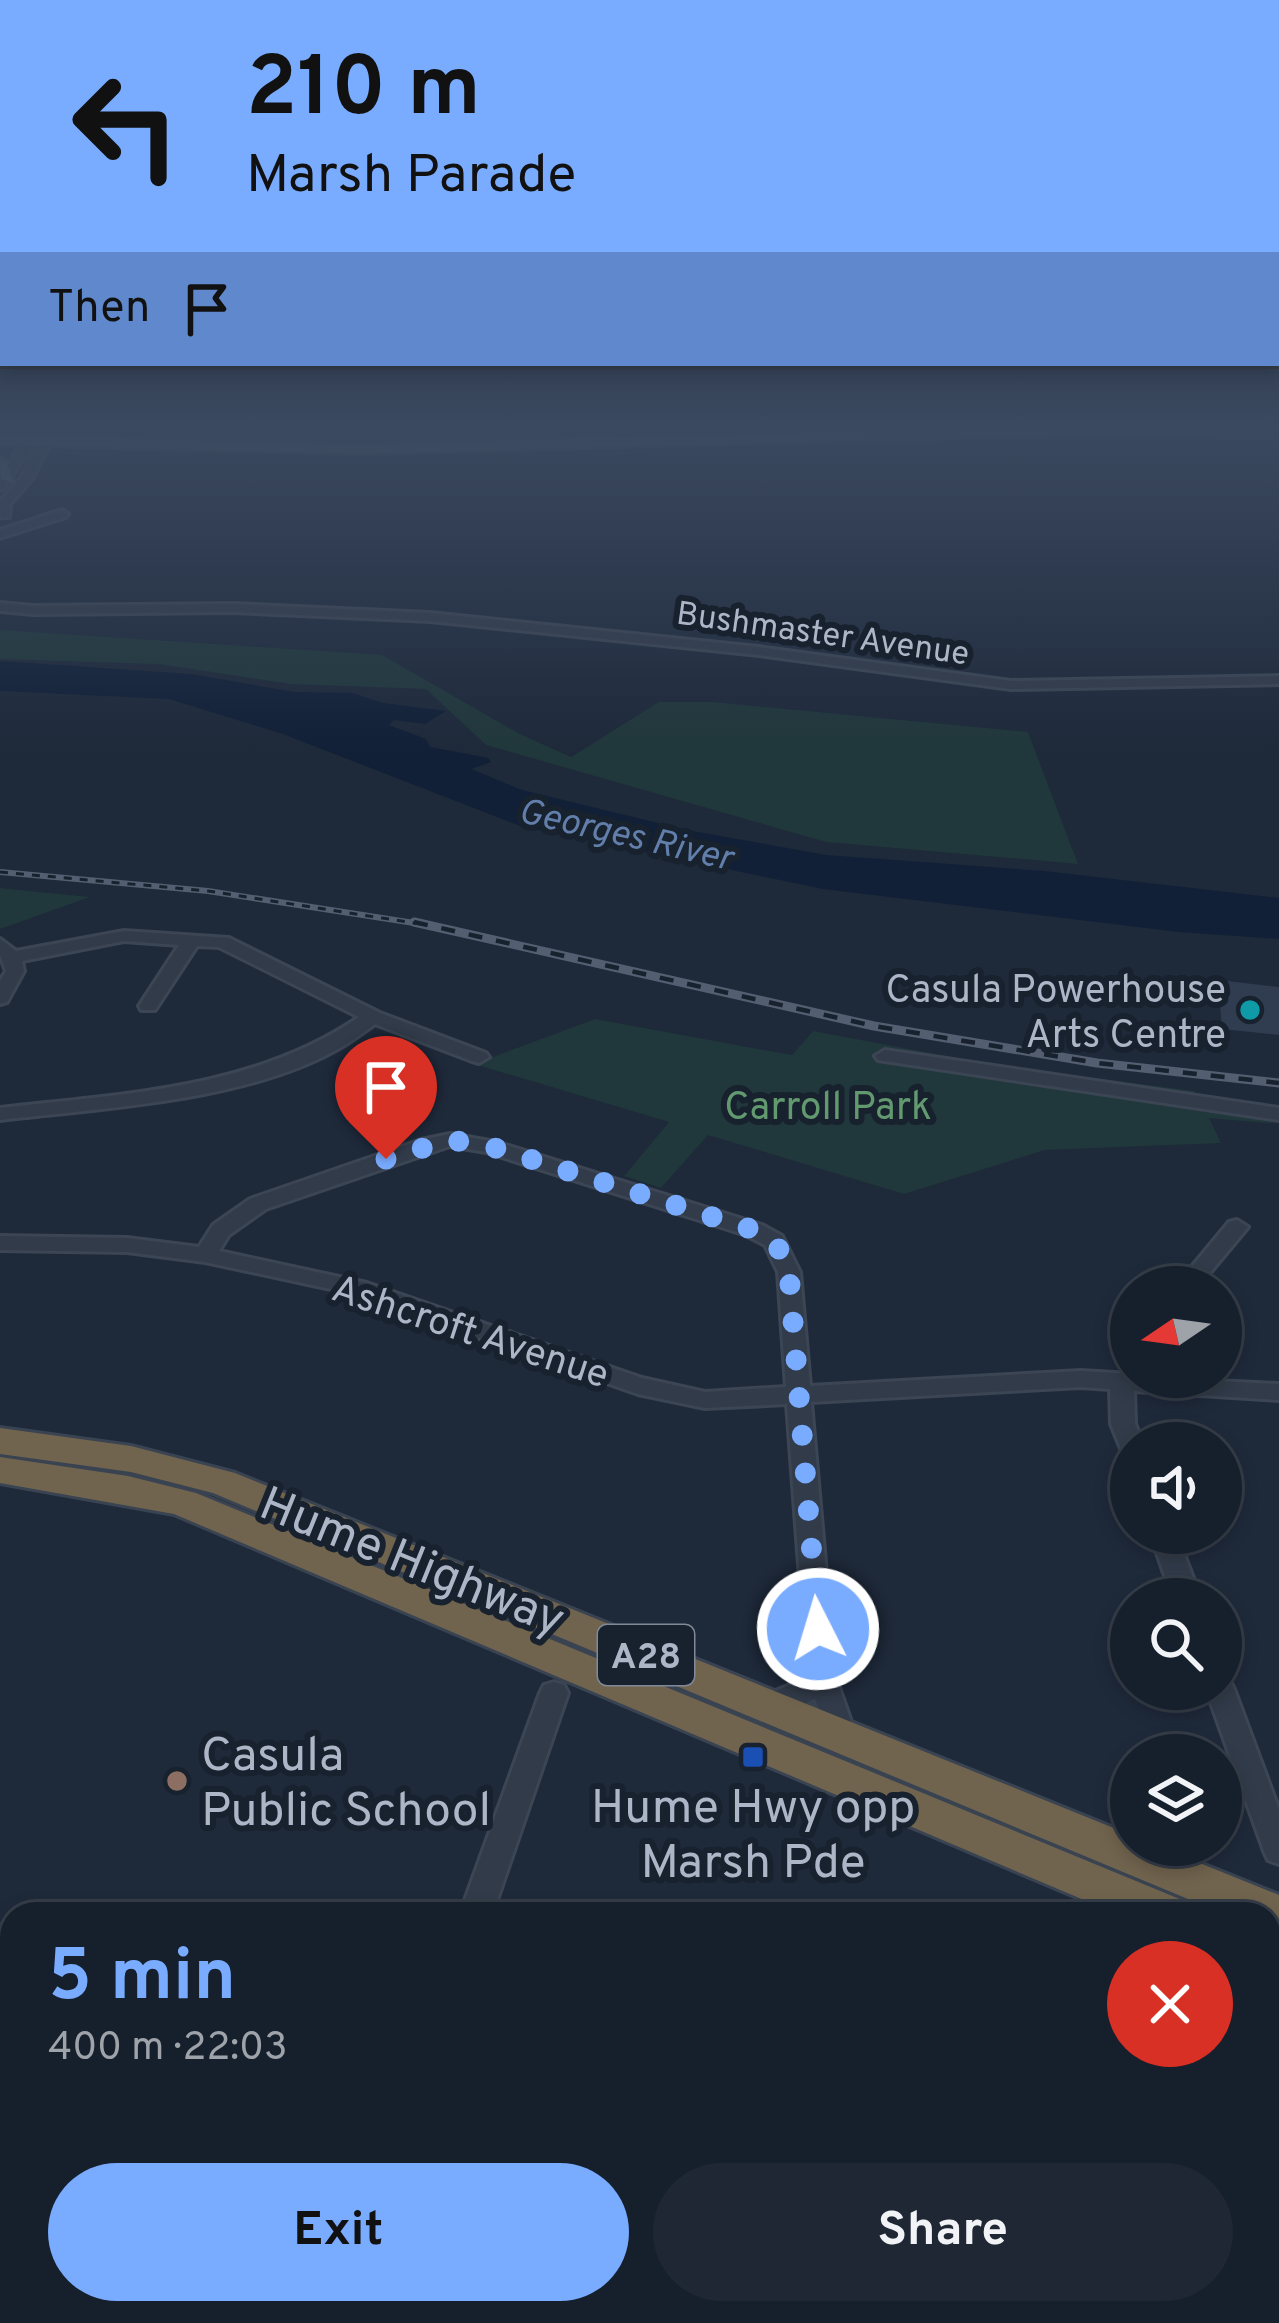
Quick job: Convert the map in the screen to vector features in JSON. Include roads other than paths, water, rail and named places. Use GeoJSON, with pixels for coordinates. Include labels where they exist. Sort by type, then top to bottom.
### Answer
{"type":"FeatureCollection","features":[{"type":"Feature","properties":{"kind":"highway","name":"Hume Highway"},"geometry":{"type":"LineString","coordinates":[[0,1441],[131,1459],[222,1482],[1245,1902]]}},
{"type":"Feature","properties":{"kind":"highway","name":"Hume Highway"},"geometry":{"type":"LineString","coordinates":[[0,1470],[128,1489],[183,1503],[1137,1902]]}},
{"type":"Feature","properties":{"kind":"street","name":"Bushmaster Avenue"},"geometry":{"type":"LineString","coordinates":[[0,607],[232,608],[452,619],[759,651],[994,684],[1081,687],[1279,680]]}},
{"type":"Feature","properties":{"kind":"street"},"geometry":{"type":"LineString","coordinates":[[0,998],[15,971],[6,950],[100,938],[191,939],[236,946],[373,1017],[479,1058]]}},
{"type":"Feature","properties":{"kind":"street"},"geometry":{"type":"LineString","coordinates":[[148,1006],[191,939]]}},
{"type":"Feature","properties":{"kind":"street"},"geometry":{"type":"LineString","coordinates":[[0,1114],[184,1089],[273,1067],[328,1047],[373,1017]]}},
{"type":"Feature","properties":{"kind":"street"},"geometry":{"type":"LineString","coordinates":[[885,1057],[1279,1114]]}},
{"type":"Feature","properties":{"kind":"street"},"geometry":{"type":"LineString","coordinates":[[205,1255],[221,1229],[258,1204],[450,1140],[489,1146],[754,1230],[774,1241],[789,1272],[821,1676],[842,1736]]}},
{"type":"Feature","properties":{"kind":"street"},"geometry":{"type":"LineString","coordinates":[[1204,1266],[1238,1227]]}},
{"type":"Feature","properties":{"kind":"street","name":"Ashcroft Avenue"},"geometry":{"type":"LineString","coordinates":[[0,1243],[76,1241],[205,1255],[392,1297],[638,1386],[704,1400],[1038,1379],[1110,1382]]}},
{"type":"Feature","properties":{"kind":"street","name":"Ashcroft Avenue"},"geometry":{"type":"LineString","coordinates":[[1242,1386],[1279,1392]]}},
{"type":"Feature","properties":{"kind":"street"},"geometry":{"type":"LineString","coordinates":[[772,1706],[812,1688],[821,1676]]}},
{"type":"Feature","properties":{"kind":"street"},"geometry":{"type":"LineString","coordinates":[[481,1902],[554,1693]]}},
{"type":"Feature","properties":{"kind":"street"},"geometry":{"type":"LineString","coordinates":[[1228,1710],[1279,1851]]}},
{"type":"Feature","properties":{"kind":"water","name":"Georges River"},"geometry":{"type":"Polygon","coordinates":[[[0,661],[191,674],[294,692],[352,693],[383,703],[446,711],[425,724],[394,720],[389,725],[426,739],[430,747],[488,758],[491,762],[471,769],[522,790],[687,830],[826,855],[1044,871],[1279,898],[1279,939],[1179,932],[823,889],[520,826],[283,734],[169,699],[0,691],[0,661]]]}},
{"type":"Feature","properties":{"kind":"railway"},"geometry":{"type":"LineString","coordinates":[[0,872],[208,891],[427,925]]}},
{"type":"Feature","properties":{"kind":"railway"},"geometry":{"type":"LineString","coordinates":[[414,922],[874,1026],[1097,1063],[1279,1083]]}},
{"type":"Feature","properties":{"kind":"place","name":"Casula Powerhouse Arts Centre"},"geometry":{"type":"Point","coordinates":[1250,1010]}},
{"type":"Feature","properties":{"kind":"place","name":"Hume Hwy opp Marsh Pde"},"geometry":{"type":"Point","coordinates":[753,1757]}},
{"type":"Feature","properties":{"kind":"place","name":"Casula Public School"},"geometry":{"type":"Point","coordinates":[177,1781]}},
{"type":"Feature","properties":{"kind":"park label","name":"Carroll Park"},"geometry":{"type":"Point","coordinates":[828,1105]}}]}
